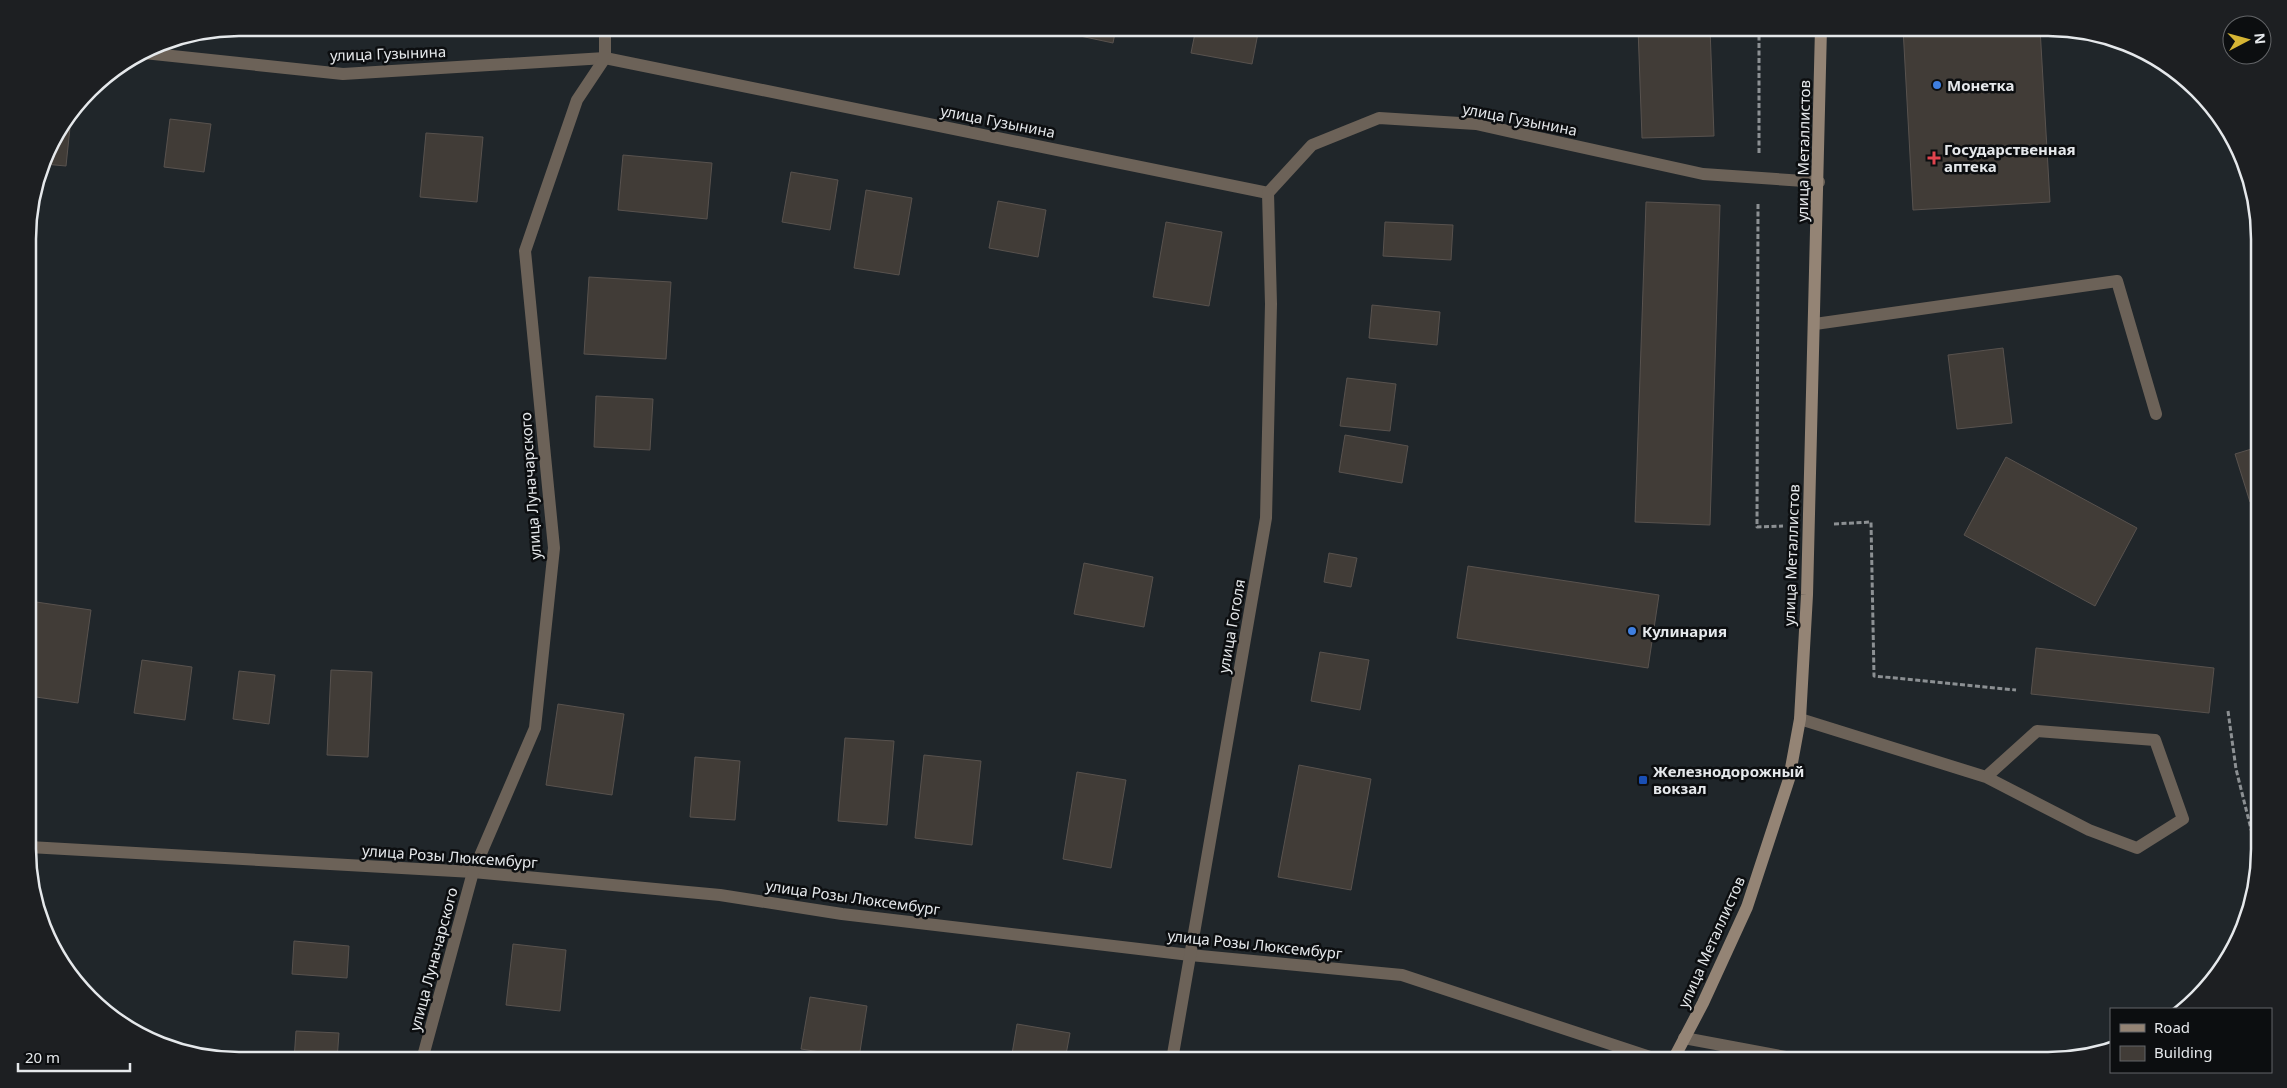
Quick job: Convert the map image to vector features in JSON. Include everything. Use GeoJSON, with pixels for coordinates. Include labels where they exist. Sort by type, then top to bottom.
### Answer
{"type":"FeatureCollection","features":[{"type":"Feature","properties":{"kind":"main road","name":"улица Металлистов"},"geometry":{"type":"LineString","coordinates":[[1677,1052],[1747,907],[1789,779],[1800,719],[1807,585],[1819,182],[1821,36]]}},
{"type":"Feature","properties":{"kind":"street"},"geometry":{"type":"LineString","coordinates":[[605,36],[605,58]]}},
{"type":"Feature","properties":{"kind":"street","name":"улица Гузынина"},"geometry":{"type":"LineString","coordinates":[[156,54],[343,74],[605,58],[1268,193],[1312,144],[1379,118],[1476,124],[1702,174],[1819,182]]}},
{"type":"Feature","properties":{"kind":"street","name":"улица Луначарского"},"geometry":{"type":"LineString","coordinates":[[424,1052],[473,872],[536,728],[554,548],[524,251],[577,100],[605,58]]}},
{"type":"Feature","properties":{"kind":"street","name":"улица Гоголя"},"geometry":{"type":"LineString","coordinates":[[1173,1052],[1266,518],[1271,304],[1268,193]]}},
{"type":"Feature","properties":{"kind":"street"},"geometry":{"type":"LineString","coordinates":[[1814,324],[2117,281],[2156,414]]}},
{"type":"Feature","properties":{"kind":"street"},"geometry":{"type":"LineString","coordinates":[[1800,719],[1986,777],[2089,830],[2137,848],[2183,819],[2155,740],[2037,731],[1986,777]]}},
{"type":"Feature","properties":{"kind":"street","name":"улица Розы Люксембург"},"geometry":{"type":"LineString","coordinates":[[36,847],[473,872],[720,895],[842,914],[1190,955],[1402,975],[1635,1052]]}},
{"type":"Feature","properties":{"kind":"street"},"geometry":{"type":"LineString","coordinates":[[1684,1038],[1759,1052]]}},
{"type":"Feature","properties":{"kind":"path"},"geometry":{"type":"LineString","coordinates":[[2228,711],[2236,769],[2251,828]]}},
{"type":"Feature","properties":{"kind":"building"},"geometry":{"type":"Polygon","coordinates":[[[1080,36],[1114,36],[1113,43],[1080,36]]]}},
{"type":"Feature","properties":{"kind":"building"},"geometry":{"type":"Polygon","coordinates":[[[1194,36],[1257,36],[1252,64],[1191,53],[1194,36]]]}},
{"type":"Feature","properties":{"kind":"building"},"geometry":{"type":"Polygon","coordinates":[[[1638,36],[1710,36],[1714,136],[1642,138],[1638,36]]]}},
{"type":"Feature","properties":{"kind":"building"},"geometry":{"type":"Polygon","coordinates":[[[1903,36],[2040,36],[2050,202],[1913,210],[1903,36]]]}},
{"type":"Feature","properties":{"kind":"building"},"geometry":{"type":"Polygon","coordinates":[[[170,119],[211,124],[204,172],[164,167],[170,119]]]}},
{"type":"Feature","properties":{"kind":"building"},"geometry":{"type":"Polygon","coordinates":[[[70,127],[66,166],[51,165],[70,127]]]}},
{"type":"Feature","properties":{"kind":"building"},"geometry":{"type":"Polygon","coordinates":[[[426,133],[483,137],[477,202],[420,197],[426,133]]]}},
{"type":"Feature","properties":{"kind":"building"},"geometry":{"type":"Polygon","coordinates":[[[623,155],[712,163],[707,219],[618,210],[623,155]]]}},
{"type":"Feature","properties":{"kind":"building"},"geometry":{"type":"Polygon","coordinates":[[[791,172],[838,180],[830,230],[782,222],[791,172]]]}},
{"type":"Feature","properties":{"kind":"building"},"geometry":{"type":"Polygon","coordinates":[[[866,190],[912,198],[899,275],[854,268],[866,190]]]}},
{"type":"Feature","properties":{"kind":"building"},"geometry":{"type":"Polygon","coordinates":[[[998,201],[1046,210],[1038,257],[989,248],[998,201]]]}},
{"type":"Feature","properties":{"kind":"building"},"geometry":{"type":"Polygon","coordinates":[[[1646,202],[1720,205],[1710,525],[1635,522],[1646,202]]]}},
{"type":"Feature","properties":{"kind":"building"},"geometry":{"type":"Polygon","coordinates":[[[1166,222],[1222,232],[1209,306],[1153,297],[1166,222]]]}},
{"type":"Feature","properties":{"kind":"building"},"geometry":{"type":"Polygon","coordinates":[[[1385,222],[1453,225],[1451,260],[1383,256],[1385,222]]]}},
{"type":"Feature","properties":{"kind":"building"},"geometry":{"type":"Polygon","coordinates":[[[589,277],[671,282],[666,359],[584,354],[589,277]]]}},
{"type":"Feature","properties":{"kind":"building"},"geometry":{"type":"Polygon","coordinates":[[[1372,305],[1440,312],[1437,345],[1369,338],[1372,305]]]}},
{"type":"Feature","properties":{"kind":"building"},"geometry":{"type":"Polygon","coordinates":[[[2003,348],[2012,423],[1957,429],[1948,355],[2003,348]]]}},
{"type":"Feature","properties":{"kind":"building"},"geometry":{"type":"Polygon","coordinates":[[[1347,378],[1396,384],[1390,431],[1340,426],[1347,378]]]}},
{"type":"Feature","properties":{"kind":"building"},"geometry":{"type":"Polygon","coordinates":[[[596,396],[653,399],[650,450],[594,447],[596,396]]]}},
{"type":"Feature","properties":{"kind":"building"},"geometry":{"type":"Polygon","coordinates":[[[1345,435],[1408,446],[1402,483],[1339,472],[1345,435]]]}},
{"type":"Feature","properties":{"kind":"building"},"geometry":{"type":"Polygon","coordinates":[[[2251,449],[2250,502],[2235,454],[2251,449]]]}},
{"type":"Feature","properties":{"kind":"building"},"geometry":{"type":"Polygon","coordinates":[[[2006,457],[2137,528],[2095,606],[1964,535],[2006,457]]]}},
{"type":"Feature","properties":{"kind":"building"},"geometry":{"type":"Polygon","coordinates":[[[1329,553],[1357,558],[1351,587],[1324,582],[1329,553]]]}},
{"type":"Feature","properties":{"kind":"building"},"geometry":{"type":"Polygon","coordinates":[[[1084,563],[1153,577],[1144,627],[1074,614],[1084,563]]]}},
{"type":"Feature","properties":{"kind":"building"},"geometry":{"type":"Polygon","coordinates":[[[1468,566],[1659,595],[1648,668],[1457,638],[1468,566]]]}},
{"type":"Feature","properties":{"kind":"building"},"geometry":{"type":"Polygon","coordinates":[[[36,602],[91,610],[78,703],[36,697],[36,602]]]}},
{"type":"Feature","properties":{"kind":"building"},"geometry":{"type":"Polygon","coordinates":[[[2036,648],[2214,668],[2209,713],[2031,694],[2036,648]]]}},
{"type":"Feature","properties":{"kind":"building"},"geometry":{"type":"Polygon","coordinates":[[[1320,652],[1369,660],[1360,710],[1311,701],[1320,652]]]}},
{"type":"Feature","properties":{"kind":"building"},"geometry":{"type":"Polygon","coordinates":[[[142,660],[192,667],[185,720],[134,713],[142,660]]]}},
{"type":"Feature","properties":{"kind":"building"},"geometry":{"type":"Polygon","coordinates":[[[331,670],[372,672],[368,757],[327,755],[331,670]]]}},
{"type":"Feature","properties":{"kind":"building"},"geometry":{"type":"Polygon","coordinates":[[[239,671],[275,675],[269,724],[233,719],[239,671]]]}},
{"type":"Feature","properties":{"kind":"building"},"geometry":{"type":"Polygon","coordinates":[[[558,704],[624,714],[612,795],[546,785],[558,704]]]}},
{"type":"Feature","properties":{"kind":"building"},"geometry":{"type":"Polygon","coordinates":[[[845,738],[894,741],[887,825],[838,821],[845,738]]]}},
{"type":"Feature","properties":{"kind":"building"},"geometry":{"type":"Polygon","coordinates":[[[924,755],[981,761],[972,845],[915,838],[924,755]]]}},
{"type":"Feature","properties":{"kind":"building"},"geometry":{"type":"Polygon","coordinates":[[[695,757],[740,761],[735,820],[690,817],[695,757]]]}},
{"type":"Feature","properties":{"kind":"building"},"geometry":{"type":"Polygon","coordinates":[[[1299,765],[1371,779],[1351,890],[1278,877],[1299,765]]]}},
{"type":"Feature","properties":{"kind":"building"},"geometry":{"type":"Polygon","coordinates":[[[1077,772],[1126,780],[1111,868],[1063,859],[1077,772]]]}},
{"type":"Feature","properties":{"kind":"building"},"geometry":{"type":"Polygon","coordinates":[[[294,941],[349,946],[347,978],[292,974],[294,941]]]}},
{"type":"Feature","properties":{"kind":"building"},"geometry":{"type":"Polygon","coordinates":[[[513,944],[566,950],[560,1011],[506,1005],[513,944]]]}},
{"type":"Feature","properties":{"kind":"building"},"geometry":{"type":"Polygon","coordinates":[[[810,997],[867,1006],[860,1052],[820,1052],[801,1049],[810,997]]]}},
{"type":"Feature","properties":{"kind":"building"},"geometry":{"type":"Polygon","coordinates":[[[1017,1024],[1070,1033],[1066,1052],[1012,1052],[1017,1024]]]}},
{"type":"Feature","properties":{"kind":"building"},"geometry":{"type":"Polygon","coordinates":[[[296,1031],[339,1033],[338,1052],[295,1052],[296,1031]]]}},
{"type":"Feature","properties":{"kind":"place","name":"Монетка"},"geometry":{"type":"Point","coordinates":[1937,85]}},
{"type":"Feature","properties":{"kind":"place","name":"Государственная аптека"},"geometry":{"type":"Point","coordinates":[1934,158]}},
{"type":"Feature","properties":{"kind":"place","name":"Кулинария"},"geometry":{"type":"Point","coordinates":[1632,631]}},
{"type":"Feature","properties":{"kind":"place","name":"Железнодорожный вокзал"},"geometry":{"type":"Point","coordinates":[1643,780]}}]}
